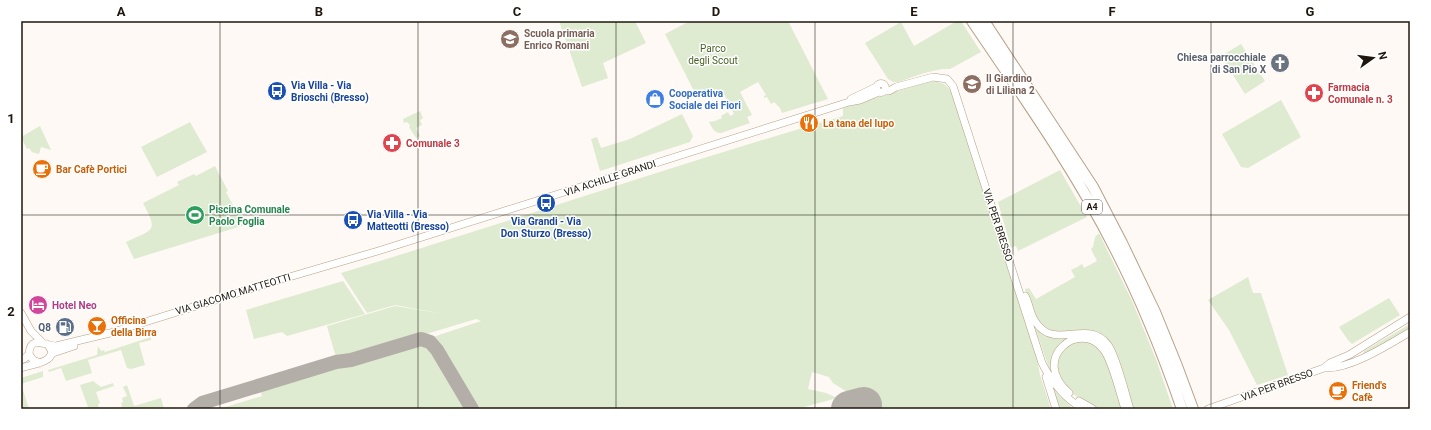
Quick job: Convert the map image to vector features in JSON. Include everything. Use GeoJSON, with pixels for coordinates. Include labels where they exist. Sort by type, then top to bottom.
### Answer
{"type":"FeatureCollection","features":[{"type":"Feature","properties":{"kind":"highway","name":"A4"},"geometry":{"type":"LineString","coordinates":[[972,21],[1038,120],[1086,196],[1114,247],[1146,315],[1182,409]]}},
{"type":"Feature","properties":{"kind":"highway","name":"A4"},"geometry":{"type":"LineString","coordinates":[[984,21],[1093,187],[1155,312],[1193,409]]}},
{"type":"Feature","properties":{"kind":"street","name":"VIA PER BRESSO"},"geometry":{"type":"LineString","coordinates":[[845,104],[852,98],[933,76],[947,79],[953,86],[1042,363],[1058,390],[1084,409]]}},
{"type":"Feature","properties":{"kind":"street","name":"VIA ACHILLE GRANDI"},"geometry":{"type":"LineString","coordinates":[[378,251],[845,104]]}},
{"type":"Feature","properties":{"kind":"street","name":"VIA GIACOMO MATTEOTTI"},"geometry":{"type":"LineString","coordinates":[[44,343],[56,346],[89,338],[378,251]]}},
{"type":"Feature","properties":{"kind":"street"},"geometry":{"type":"LineString","coordinates":[[1014,274],[1027,299],[1033,319],[1043,330],[1059,336],[1087,333],[1099,337],[1108,346],[1114,356],[1130,409]]}},
{"type":"Feature","properties":{"kind":"street"},"geometry":{"type":"LineString","coordinates":[[21,313],[31,331],[50,349],[50,356],[47,360],[21,368]]}},
{"type":"Feature","properties":{"kind":"street"},"geometry":{"type":"LineString","coordinates":[[1351,359],[1410,317]]}},
{"type":"Feature","properties":{"kind":"street"},"geometry":{"type":"LineString","coordinates":[[31,331],[32,342],[30,350],[33,360],[40,363]]}},
{"type":"Feature","properties":{"kind":"street"},"geometry":{"type":"LineString","coordinates":[[1351,359],[1379,350],[1410,332]]}},
{"type":"Feature","properties":{"kind":"street","name":"VIA GIACOMO MATTEOTTI"},"geometry":{"type":"LineString","coordinates":[[50,356],[52,353],[80,344],[89,338]]}},
{"type":"Feature","properties":{"kind":"street"},"geometry":{"type":"LineString","coordinates":[[1093,409],[1075,398],[1065,389],[1054,373],[1054,362],[1058,352],[1067,343],[1078,339],[1092,340],[1104,349],[1109,358],[1124,409]]}},
{"type":"Feature","properties":{"kind":"street"},"geometry":{"type":"LineString","coordinates":[[21,360],[25,358],[36,343],[44,343]]}},
{"type":"Feature","properties":{"kind":"street","name":"VIA PER BRESSO"},"geometry":{"type":"LineString","coordinates":[[1208,409],[1324,368],[1330,363],[1351,359]]}},
{"type":"Feature","properties":{"kind":"street"},"geometry":{"type":"LineString","coordinates":[[1042,363],[1056,409]]}},
{"type":"Feature","properties":{"kind":"green space"},"geometry":{"type":"Polygon","coordinates":[[[559,21],[635,21],[646,43],[603,63],[608,78],[582,87],[559,21]]]}},
{"type":"Feature","properties":{"kind":"green space","name":"Parco degli Scout"},"geometry":{"type":"Polygon","coordinates":[[[690,21],[788,21],[828,99],[782,113],[780,108],[774,102],[771,104],[767,97],[764,98],[766,95],[758,82],[740,92],[752,115],[747,117],[750,123],[721,133],[715,131],[709,122],[722,118],[721,116],[728,112],[730,116],[734,114],[723,92],[719,93],[716,89],[698,99],[665,34],[690,21]]]}},
{"type":"Feature","properties":{"kind":"green space"},"geometry":{"type":"Polygon","coordinates":[[[957,21],[961,21],[981,52],[950,69],[930,71],[898,82],[893,82],[888,79],[865,43],[901,22],[914,46],[957,21]]]}},
{"type":"Feature","properties":{"kind":"green space"},"geometry":{"type":"Polygon","coordinates":[[[1241,44],[1265,81],[1245,94],[1221,56],[1241,44]]]}},
{"type":"Feature","properties":{"kind":"green space"},"geometry":{"type":"Polygon","coordinates":[[[930,81],[940,82],[946,86],[956,100],[1037,359],[1040,375],[1051,409],[864,409],[860,393],[852,395],[833,383],[829,377],[812,372],[808,389],[826,393],[837,398],[797,409],[475,409],[433,337],[481,321],[476,319],[337,361],[327,326],[395,306],[444,314],[395,305],[367,313],[341,273],[717,154],[843,116],[843,108],[930,81]]]}},
{"type":"Feature","properties":{"kind":"green space"},"geometry":{"type":"Polygon","coordinates":[[[1281,100],[1301,137],[1248,168],[1241,167],[1222,134],[1281,100]]]}},
{"type":"Feature","properties":{"kind":"green space"},"geometry":{"type":"Polygon","coordinates":[[[420,111],[423,118],[420,120],[422,125],[416,128],[420,136],[416,138],[409,127],[410,125],[407,122],[404,123],[403,119],[420,111]]]}},
{"type":"Feature","properties":{"kind":"green space"},"geometry":{"type":"Polygon","coordinates":[[[682,114],[693,136],[690,142],[600,171],[591,139],[597,137],[601,148],[630,139],[682,114]]]}},
{"type":"Feature","properties":{"kind":"green space"},"geometry":{"type":"Polygon","coordinates":[[[190,122],[207,152],[157,177],[141,147],[190,122]]]}},
{"type":"Feature","properties":{"kind":"green space"},"geometry":{"type":"Polygon","coordinates":[[[40,126],[51,150],[41,147],[39,154],[32,152],[29,148],[27,149],[21,137],[40,126]]]}},
{"type":"Feature","properties":{"kind":"green space","name":"Piscina Comunale Paolo Foglia"},"geometry":{"type":"Polygon","coordinates":[[[215,166],[228,191],[226,192],[236,211],[238,210],[245,225],[134,259],[126,242],[147,232],[151,229],[152,225],[143,203],[179,185],[177,182],[194,174],[196,176],[215,166]]]}},
{"type":"Feature","properties":{"kind":"green space"},"geometry":{"type":"Polygon","coordinates":[[[1060,170],[1087,217],[1018,251],[1016,246],[1011,248],[998,202],[1060,170]]]}},
{"type":"Feature","properties":{"kind":"green space"},"geometry":{"type":"Polygon","coordinates":[[[1099,233],[1133,303],[1157,362],[1173,409],[1133,409],[1113,349],[1064,334],[1045,330],[1032,311],[1025,289],[1029,288],[1036,299],[1075,277],[1071,270],[1082,264],[1084,268],[1097,261],[1091,249],[1093,247],[1095,237],[1099,233]]]}},
{"type":"Feature","properties":{"kind":"green space"},"geometry":{"type":"Polygon","coordinates":[[[1248,277],[1253,293],[1261,293],[1288,375],[1257,385],[1229,330],[1208,300],[1248,277]]]}},
{"type":"Feature","properties":{"kind":"green space"},"geometry":{"type":"Polygon","coordinates":[[[343,281],[365,314],[287,336],[282,332],[254,339],[246,310],[343,281]]]}},
{"type":"Feature","properties":{"kind":"green space"},"geometry":{"type":"Polygon","coordinates":[[[1389,298],[1400,315],[1352,344],[1339,327],[1389,298]]]}},
{"type":"Feature","properties":{"kind":"green space"},"geometry":{"type":"Polygon","coordinates":[[[1410,324],[1410,329],[1366,354],[1363,354],[1364,351],[1410,324]]]}},
{"type":"Feature","properties":{"kind":"green space"},"geometry":{"type":"Polygon","coordinates":[[[1034,325],[1039,330],[1080,335],[1109,354],[1081,336],[1053,358],[1050,371],[1034,325]]]}},
{"type":"Feature","properties":{"kind":"green space"},"geometry":{"type":"Polygon","coordinates":[[[151,337],[151,340],[139,343],[145,365],[131,369],[127,368],[121,350],[88,360],[92,373],[66,381],[61,368],[49,372],[48,370],[97,355],[98,346],[101,351],[104,350],[105,352],[151,337]]]}},
{"type":"Feature","properties":{"kind":"green space"},"geometry":{"type":"Polygon","coordinates":[[[422,341],[428,345],[441,361],[469,409],[219,409],[262,396],[260,390],[422,341]]]}},
{"type":"Feature","properties":{"kind":"green space"},"geometry":{"type":"Polygon","coordinates":[[[1077,341],[1093,343],[1106,357],[1122,409],[1095,409],[1064,387],[1059,378],[1057,360],[1062,350],[1077,341]]]}},
{"type":"Feature","properties":{"kind":"green space"},"geometry":{"type":"Polygon","coordinates":[[[43,371],[43,377],[21,384],[21,378],[43,371]]]}},
{"type":"Feature","properties":{"kind":"green space"},"geometry":{"type":"Polygon","coordinates":[[[93,381],[101,387],[113,383],[114,386],[96,392],[100,403],[98,404],[99,409],[83,409],[88,407],[80,385],[93,381]]]}},
{"type":"Feature","properties":{"kind":"green space"},"geometry":{"type":"Polygon","coordinates":[[[21,384],[29,409],[21,409],[21,384]]]}},
{"type":"Feature","properties":{"kind":"green space"},"geometry":{"type":"Polygon","coordinates":[[[127,385],[134,406],[161,398],[164,409],[116,409],[122,407],[122,398],[127,396],[123,387],[127,385]]]}},
{"type":"Feature","properties":{"kind":"green space"},"geometry":{"type":"Polygon","coordinates":[[[1051,387],[1073,409],[1057,409],[1051,387]]]}},
{"type":"Feature","properties":{"kind":"taxiway"},"geometry":{"type":"LineString","coordinates":[[194,409],[202,403],[336,362],[351,360],[421,339],[430,342],[437,350],[472,409]]}},
{"type":"Feature","properties":{"kind":"runway"},"geometry":{"type":"LineString","coordinates":[[849,409],[864,405]]}},
{"type":"Feature","properties":{"kind":"place","name":"Scuola primaria Enrico Romani"},"geometry":{"type":"Point","coordinates":[510,39]}},
{"type":"Feature","properties":{"kind":"place","name":"Chiesa parrocchiale di San Pio X"},"geometry":{"type":"Point","coordinates":[1280,63]}},
{"type":"Feature","properties":{"kind":"place","name":"Il Giardino di Liliana 2"},"geometry":{"type":"Point","coordinates":[972,84]}},
{"type":"Feature","properties":{"kind":"place","name":"Via Villa - Via Brioschi (Bresso)"},"geometry":{"type":"Point","coordinates":[277,91]}},
{"type":"Feature","properties":{"kind":"place","name":"Farmacia Comunale n. 3"},"geometry":{"type":"Point","coordinates":[1314,93]}},
{"type":"Feature","properties":{"kind":"place","name":"Cooperativa Sociale dei Fiori"},"geometry":{"type":"Point","coordinates":[655,99]}},
{"type":"Feature","properties":{"kind":"place","name":"La tana del lupo"},"geometry":{"type":"Point","coordinates":[809,123]}},
{"type":"Feature","properties":{"kind":"place","name":"Comunale 3"},"geometry":{"type":"Point","coordinates":[392,143]}},
{"type":"Feature","properties":{"kind":"place","name":"Bar Cafè Portici"},"geometry":{"type":"Point","coordinates":[42,169]}},
{"type":"Feature","properties":{"kind":"place","name":"Via Grandi - Via Don Sturzo (Bresso)"},"geometry":{"type":"Point","coordinates":[546,203]}},
{"type":"Feature","properties":{"kind":"place","name":"Piscina Comunale Paolo Foglia"},"geometry":{"type":"Point","coordinates":[195,215]}},
{"type":"Feature","properties":{"kind":"place","name":"Via Villa - Via Matteotti (Bresso)"},"geometry":{"type":"Point","coordinates":[353,220]}},
{"type":"Feature","properties":{"kind":"place","name":"Hotel Neo"},"geometry":{"type":"Point","coordinates":[38,305]}},
{"type":"Feature","properties":{"kind":"place","name":"Officina della Birra"},"geometry":{"type":"Point","coordinates":[97,326]}},
{"type":"Feature","properties":{"kind":"place","name":"Q8"},"geometry":{"type":"Point","coordinates":[65,327]}},
{"type":"Feature","properties":{"kind":"place","name":"Friend's Cafè"},"geometry":{"type":"Point","coordinates":[1338,391]}}]}
